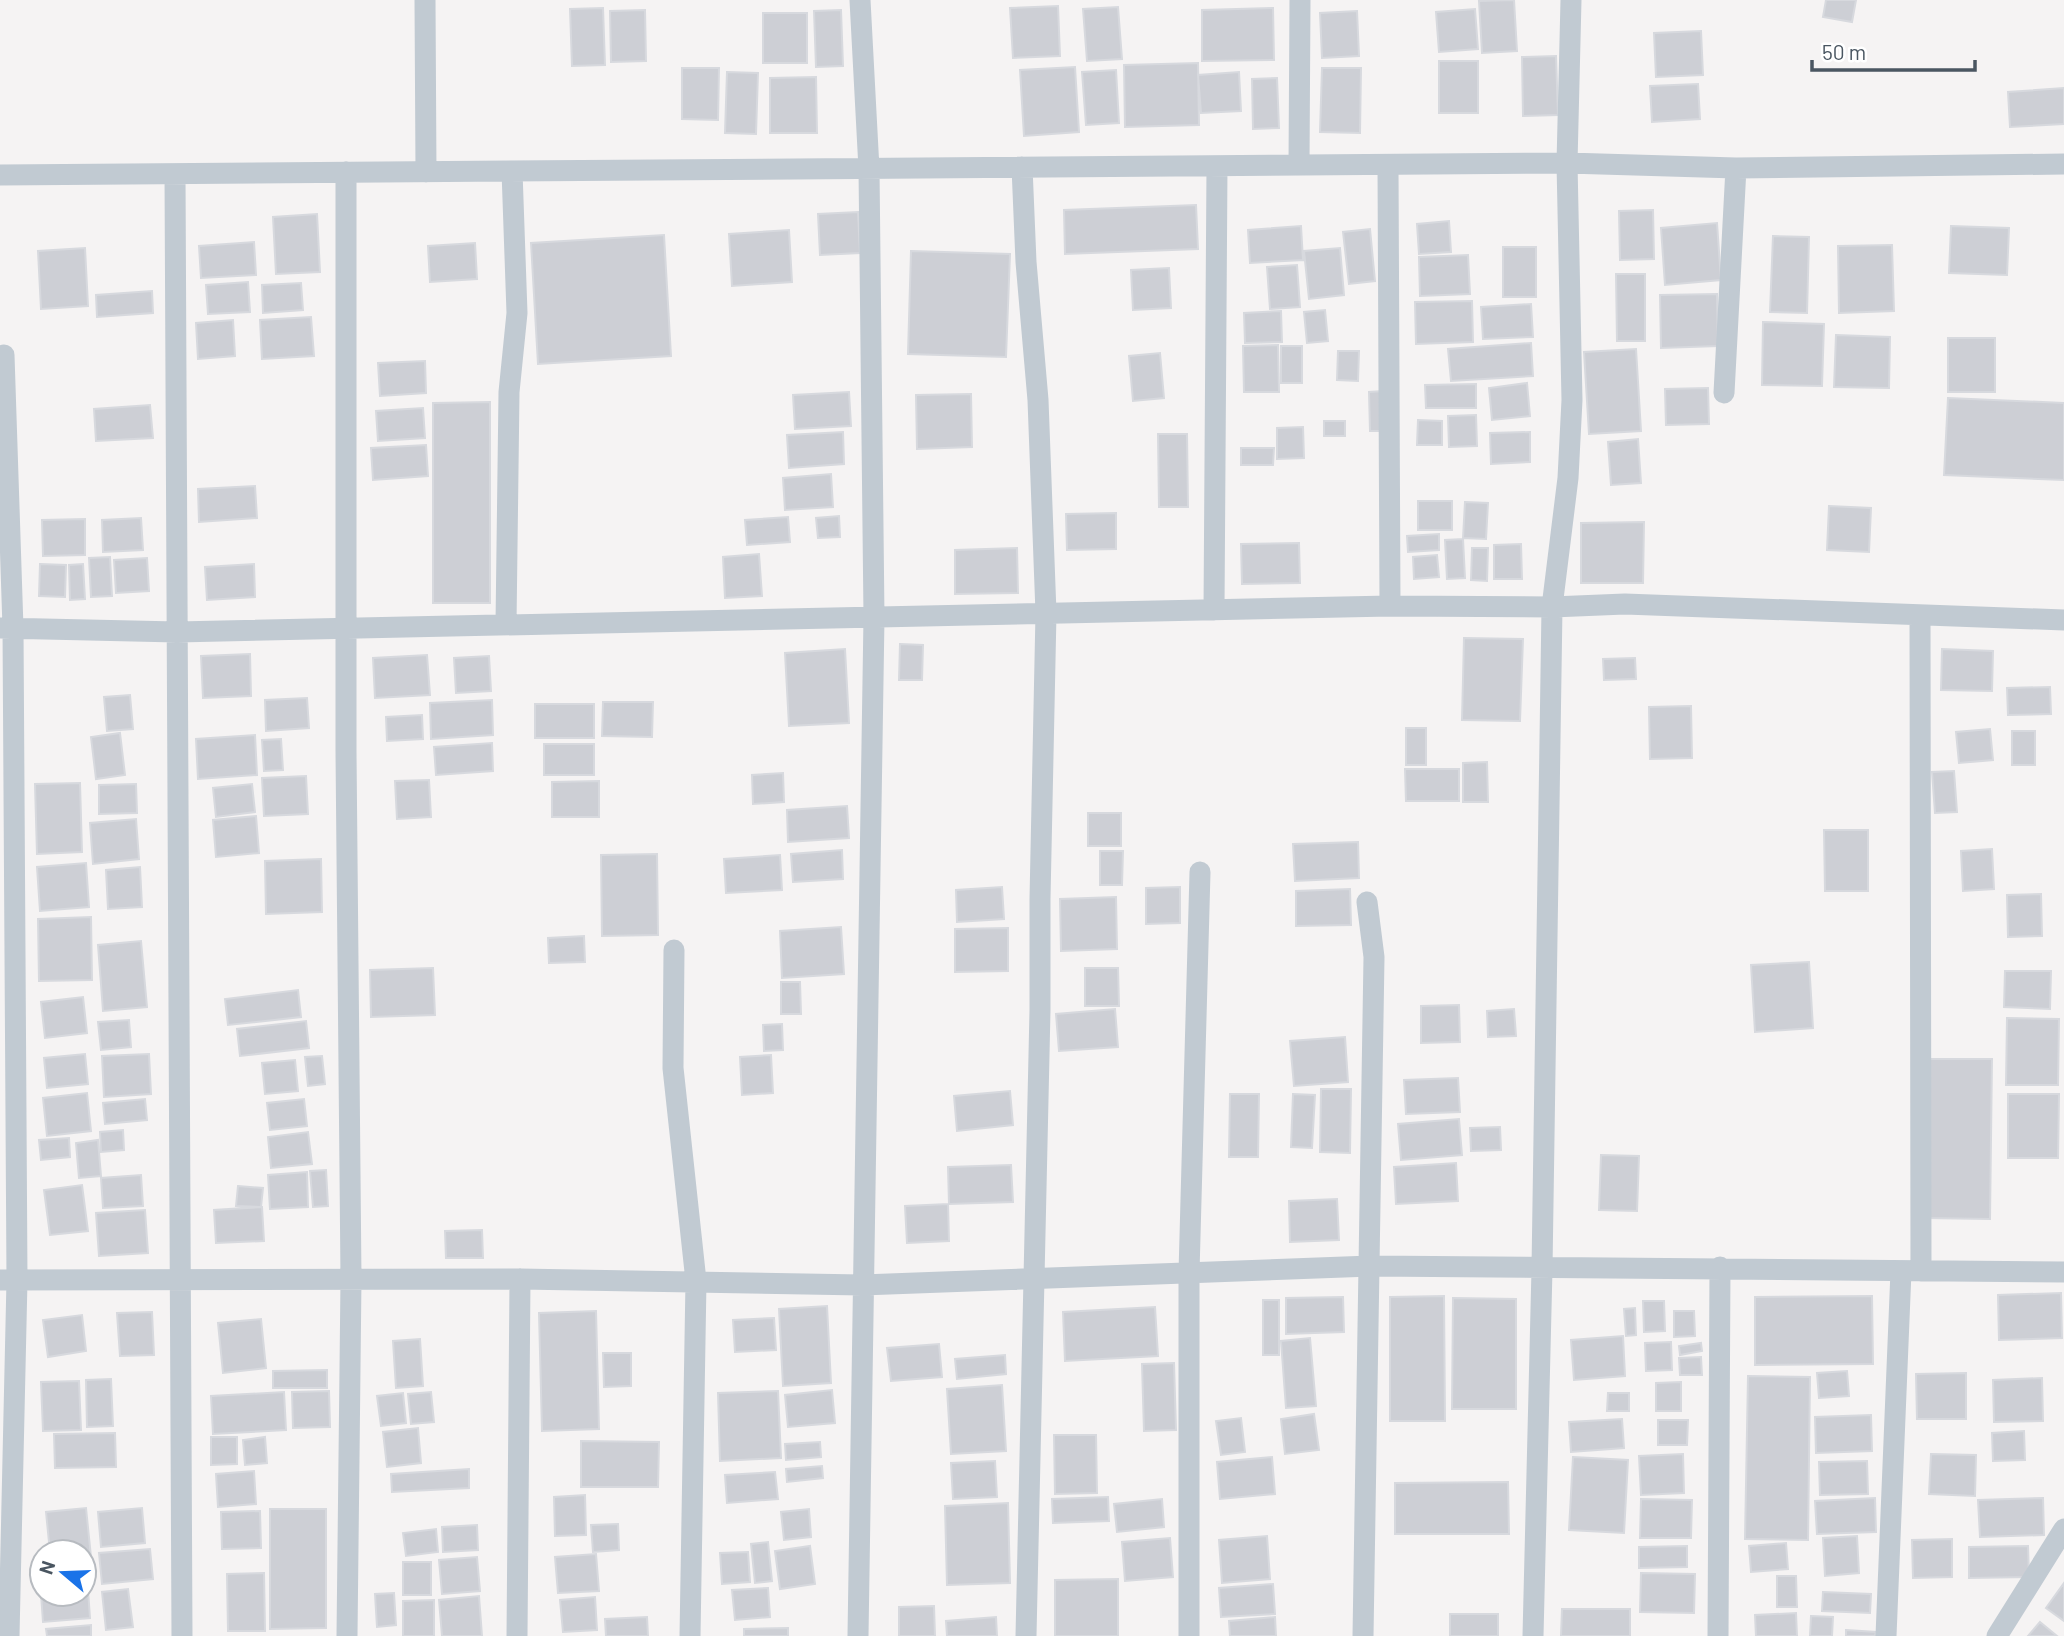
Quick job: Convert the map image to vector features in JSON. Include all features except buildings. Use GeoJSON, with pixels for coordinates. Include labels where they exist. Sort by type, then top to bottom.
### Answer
{"type":"FeatureCollection","features":[{"type":"Feature","properties":{"kind":"street"},"geometry":{"type":"LineString","coordinates":[[425,0],[426,172]]}},
{"type":"Feature","properties":{"kind":"street"},"geometry":{"type":"LineString","coordinates":[[858,1636],[874,617],[869,169],[860,0]]}},
{"type":"Feature","properties":{"kind":"street"},"geometry":{"type":"LineString","coordinates":[[1298,165],[1300,0]]}},
{"type":"Feature","properties":{"kind":"street"},"geometry":{"type":"LineString","coordinates":[[1534,1636],[1552,607],[1568,478],[1572,400],[1567,163],[1571,0]]}},
{"type":"Feature","properties":{"kind":"street"},"geometry":{"type":"LineString","coordinates":[[0,175],[1567,163],[1736,168],[2064,164]]}},
{"type":"Feature","properties":{"kind":"street"},"geometry":{"type":"LineString","coordinates":[[1388,165],[1390,606]]}},
{"type":"Feature","properties":{"kind":"street"},"geometry":{"type":"LineString","coordinates":[[1214,610],[1217,166]]}},
{"type":"Feature","properties":{"kind":"street"},"geometry":{"type":"LineString","coordinates":[[1022,167],[1026,262],[1038,400],[1046,613],[1027,1636]]}},
{"type":"Feature","properties":{"kind":"street"},"geometry":{"type":"LineString","coordinates":[[1724,393],[1736,168]]}},
{"type":"Feature","properties":{"kind":"street"},"geometry":{"type":"LineString","coordinates":[[506,625],[509,392],[517,313],[512,171]]}},
{"type":"Feature","properties":{"kind":"street"},"geometry":{"type":"LineString","coordinates":[[346,172],[345,629],[351,1279],[347,1636]]}},
{"type":"Feature","properties":{"kind":"street"},"geometry":{"type":"LineString","coordinates":[[174,174],[182,1636]]}},
{"type":"Feature","properties":{"kind":"street"},"geometry":{"type":"LineString","coordinates":[[4,355],[9,1636]]}},
{"type":"Feature","properties":{"kind":"street"},"geometry":{"type":"LineString","coordinates":[[7,628],[177,632],[1390,606],[1552,607],[1625,604],[2064,620]]}},
{"type":"Feature","properties":{"kind":"street"},"geometry":{"type":"LineString","coordinates":[[1886,1636],[1911,1271],[1920,615]]}},
{"type":"Feature","properties":{"kind":"street"},"geometry":{"type":"LineString","coordinates":[[1189,1636],[1189,1273],[1200,872]]}},
{"type":"Feature","properties":{"kind":"street"},"geometry":{"type":"LineString","coordinates":[[1363,1636],[1374,957],[1367,902]]}},
{"type":"Feature","properties":{"kind":"street"},"geometry":{"type":"LineString","coordinates":[[674,950],[673,1068],[696,1281],[690,1636]]}},
{"type":"Feature","properties":{"kind":"street"},"geometry":{"type":"LineString","coordinates":[[9,1279],[520,1279],[862,1285],[1370,1266],[2064,1272],[2064,1253]]}},
{"type":"Feature","properties":{"kind":"street"},"geometry":{"type":"LineString","coordinates":[[1718,1636],[1720,1267]]}},
{"type":"Feature","properties":{"kind":"street"},"geometry":{"type":"LineString","coordinates":[[517,1636],[520,1279]]}},
{"type":"Feature","properties":{"kind":"street"},"geometry":{"type":"LineString","coordinates":[[1997,1636],[2064,1529]]}}]}
